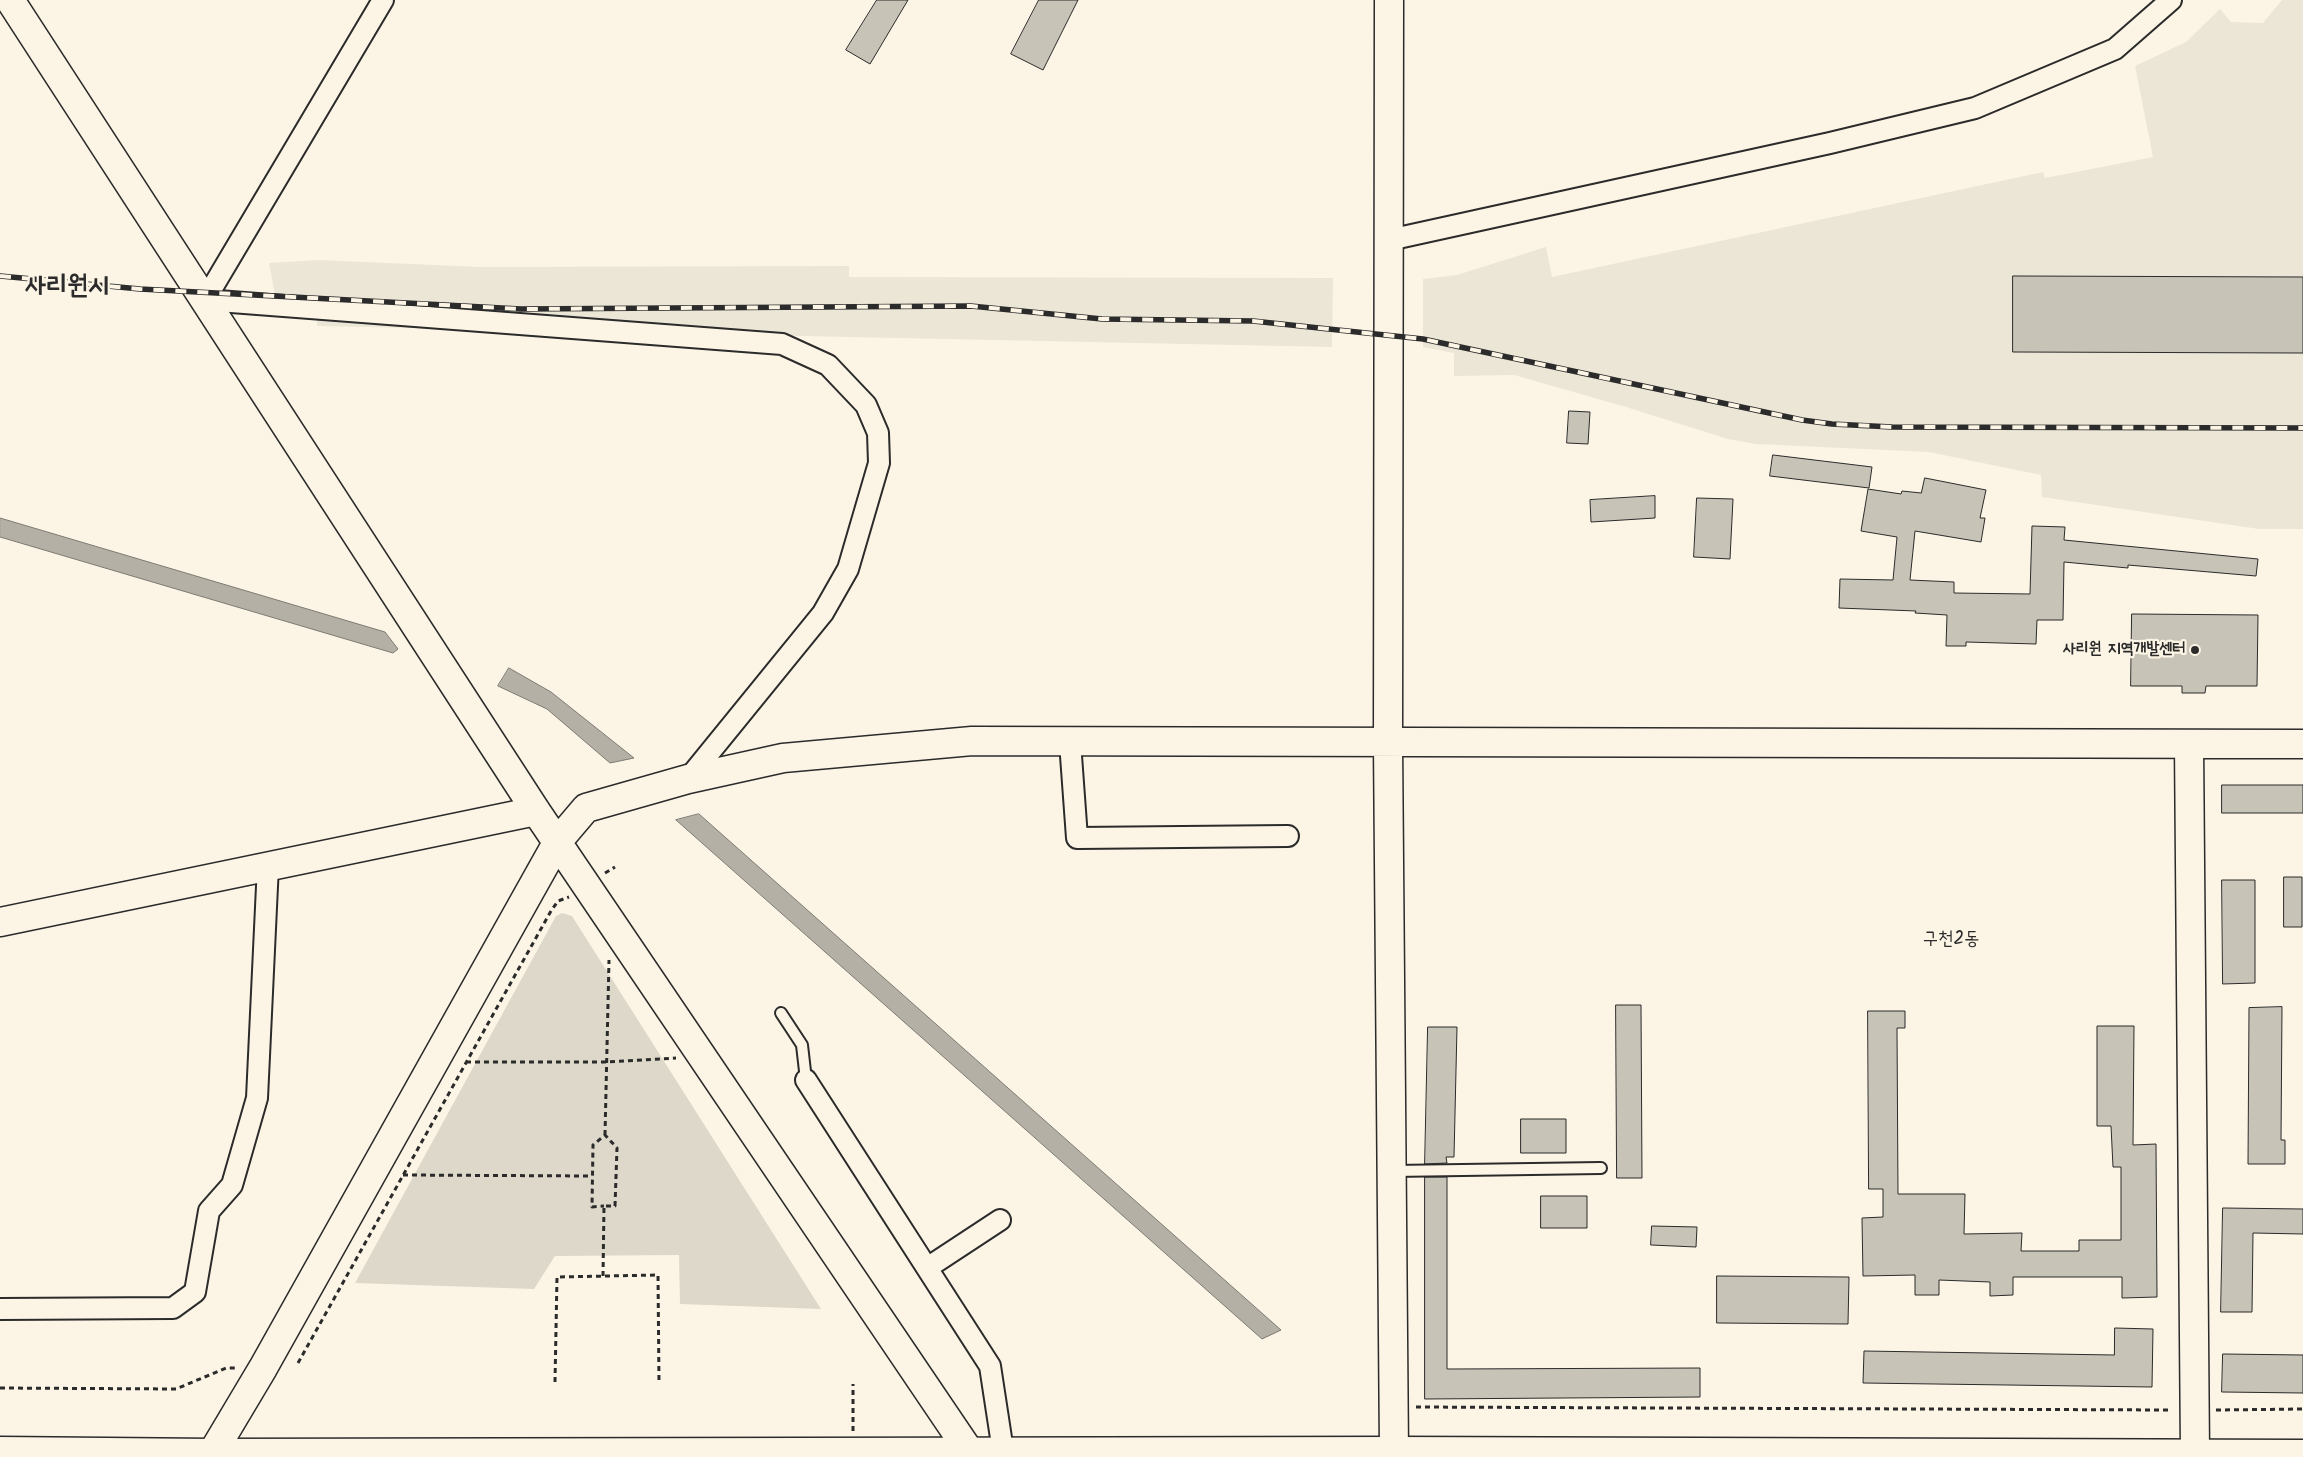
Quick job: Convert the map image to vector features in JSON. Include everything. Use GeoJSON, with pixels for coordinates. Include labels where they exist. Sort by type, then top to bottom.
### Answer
{"type":"FeatureCollection","features":[{"type":"Feature","properties":{"kind":"main road"},"geometry":{"type":"LineString","coordinates":[[10,0],[536,811],[969,1451]]}},
{"type":"Feature","properties":{"kind":"main road"},"geometry":{"type":"LineString","coordinates":[[1388,0],[1388,744],[1394,1451]]}},
{"type":"Feature","properties":{"kind":"main road"},"geometry":{"type":"LineString","coordinates":[[211,1455],[264,1368],[558,841],[586,808],[688,779],[783,758],[972,741],[1388,744],[2303,744]]}},
{"type":"Feature","properties":{"kind":"main road"},"geometry":{"type":"LineString","coordinates":[[2189,744],[2193,1410],[2195,1453]]}},
{"type":"Feature","properties":{"kind":"main road"},"geometry":{"type":"LineString","coordinates":[[0,922],[536,811]]}},
{"type":"Feature","properties":{"kind":"main road"},"geometry":{"type":"LineString","coordinates":[[0,1451],[211,1455],[852,1451],[2303,1454]]}},
{"type":"Feature","properties":{"kind":"street"},"geometry":{"type":"LineString","coordinates":[[383,0],[205,300],[782,344],[828,365],[866,405],[878,434],[879,463],[848,569],[822,612],[688,779]]}},
{"type":"Feature","properties":{"kind":"street"},"geometry":{"type":"LineString","coordinates":[[1389,240],[1830,143],[1975,108],[2115,49],[2171,0]]}},
{"type":"Feature","properties":{"kind":"street"},"geometry":{"type":"LineString","coordinates":[[1070,742],[1076,838],[1288,836]]}},
{"type":"Feature","properties":{"kind":"street"},"geometry":{"type":"LineString","coordinates":[[0,1309],[173,1308],[195,1292],[209,1211],[232,1184],[257,1098],[268,865]]}},
{"type":"Feature","properties":{"kind":"street"},"geometry":{"type":"LineString","coordinates":[[806,1080],[990,1366],[1004,1451]]}},
{"type":"Feature","properties":{"kind":"street"},"geometry":{"type":"LineString","coordinates":[[927,1268],[1000,1220]]}},
{"type":"Feature","properties":{"kind":"lane"},"geometry":{"type":"LineString","coordinates":[[781,1013],[802,1045],[806,1080]]}},
{"type":"Feature","properties":{"kind":"lane"},"geometry":{"type":"LineString","coordinates":[[1392,1171],[1601,1168]]}},
{"type":"Feature","properties":{"kind":"path"},"geometry":{"type":"LineString","coordinates":[[298,1363],[550,911],[558,901],[577,893],[615,867]]}},
{"type":"Feature","properties":{"kind":"path"},"geometry":{"type":"LineString","coordinates":[[605,1135],[593,1145],[592,1207],[615,1206],[617,1148],[605,1135],[605,1062],[609,957]]}},
{"type":"Feature","properties":{"kind":"path"},"geometry":{"type":"LineString","coordinates":[[466,1062],[605,1062],[676,1058]]}},
{"type":"Feature","properties":{"kind":"path"},"geometry":{"type":"LineString","coordinates":[[403,1174],[592,1176]]}},
{"type":"Feature","properties":{"kind":"path"},"geometry":{"type":"LineString","coordinates":[[603,1276],[604,1206]]}},
{"type":"Feature","properties":{"kind":"path"},"geometry":{"type":"LineString","coordinates":[[555,1382],[558,1277],[658,1275],[659,1383]]}},
{"type":"Feature","properties":{"kind":"path"},"geometry":{"type":"LineString","coordinates":[[0,1388],[176,1389],[226,1368],[264,1368]]}},
{"type":"Feature","properties":{"kind":"path"},"geometry":{"type":"LineString","coordinates":[[852,1451],[853,1384]]}},
{"type":"Feature","properties":{"kind":"path"},"geometry":{"type":"LineString","coordinates":[[1394,1407],[2303,1409]]}},
{"type":"Feature","properties":{"kind":"shaded area"},"geometry":{"type":"Polygon","coordinates":[[[2282,0],[2303,0],[2303,529],[2259,529],[2042,497],[2041,475],[1929,452],[1756,444],[1728,439],[1514,375],[1454,376],[1454,353],[1423,347],[1423,279],[1457,275],[1546,247],[1552,277],[2043,172],[2045,178],[2153,157],[2135,66],[2186,42],[2220,9],[2231,22],[2263,23],[2282,0]]]}},
{"type":"Feature","properties":{"kind":"shaded area"},"geometry":{"type":"Polygon","coordinates":[[[319,260],[480,267],[849,266],[849,277],[1333,278],[1332,347],[317,326],[317,319],[279,317],[269,263],[319,260]]]}},
{"type":"Feature","properties":{"kind":"shaded area"},"geometry":{"type":"Polygon","coordinates":[[[0,518],[385,632],[398,649],[393,653],[0,537],[0,518]]]}},
{"type":"Feature","properties":{"kind":"shaded area"},"geometry":{"type":"Polygon","coordinates":[[[509,668],[551,692],[634,758],[610,763],[547,709],[498,686],[509,668]]]}},
{"type":"Feature","properties":{"kind":"shaded area"},"geometry":{"type":"Polygon","coordinates":[[[699,814],[1281,1330],[1262,1339],[676,820],[699,814]]]}},
{"type":"Feature","properties":{"kind":"shaded area"},"geometry":{"type":"Polygon","coordinates":[[[562,913],[572,916],[821,1309],[680,1304],[679,1255],[555,1256],[534,1289],[355,1283],[556,916],[562,913]]]}},
{"type":"Feature","properties":{"kind":"building"},"geometry":{"type":"Polygon","coordinates":[[[877,0],[908,0],[870,64],[846,50],[877,0]]]}},
{"type":"Feature","properties":{"kind":"building"},"geometry":{"type":"Polygon","coordinates":[[[1039,0],[1078,0],[1043,70],[1011,54],[1039,0]]]}},
{"type":"Feature","properties":{"kind":"building"},"geometry":{"type":"Polygon","coordinates":[[[2013,276],[2303,277],[2303,353],[2013,352],[2013,276]]]}},
{"type":"Feature","properties":{"kind":"building"},"geometry":{"type":"Polygon","coordinates":[[[1569,411],[1590,412],[1588,444],[1567,443],[1569,411]]]}},
{"type":"Feature","properties":{"kind":"building"},"geometry":{"type":"Polygon","coordinates":[[[1773,455],[1872,467],[1869,488],[1770,476],[1773,455]]]}},
{"type":"Feature","properties":{"kind":"building"},"geometry":{"type":"Polygon","coordinates":[[[1925,478],[1986,490],[1980,518],[1985,518],[1981,542],[1915,531],[1910,580],[1954,582],[1954,593],[2030,594],[2032,526],[2065,527],[2064,540],[2258,559],[2256,576],[2128,565],[2128,568],[2064,562],[2063,620],[2037,620],[2036,644],[1966,642],[1966,646],[1946,646],[1947,615],[1915,613],[1916,611],[1839,608],[1840,579],[1893,580],[1897,537],[1861,531],[1868,489],[1901,494],[1902,491],[1921,493],[1925,478]]]}},
{"type":"Feature","properties":{"kind":"building"},"geometry":{"type":"Polygon","coordinates":[[[1655,496],[1655,518],[1591,522],[1590,500],[1655,496]]]}},
{"type":"Feature","properties":{"kind":"building"},"geometry":{"type":"Polygon","coordinates":[[[1697,498],[1733,499],[1730,559],[1694,557],[1697,498]]]}},
{"type":"Feature","properties":{"kind":"building","name":"사리원 지역개발센터"},"geometry":{"type":"Polygon","coordinates":[[[2132,614],[2258,615],[2257,686],[2206,686],[2205,693],[2182,693],[2182,686],[2131,686],[2132,614]]]}},
{"type":"Feature","properties":{"kind":"building"},"geometry":{"type":"Polygon","coordinates":[[[2222,785],[2303,785],[2303,813],[2222,813],[2222,785]]]}},
{"type":"Feature","properties":{"kind":"building"},"geometry":{"type":"Polygon","coordinates":[[[2284,877],[2302,877],[2302,927],[2284,927],[2284,877]]]}},
{"type":"Feature","properties":{"kind":"building"},"geometry":{"type":"Polygon","coordinates":[[[2222,880],[2255,880],[2255,983],[2223,984],[2222,880]]]}},
{"type":"Feature","properties":{"kind":"building"},"geometry":{"type":"Polygon","coordinates":[[[1616,1005],[1641,1005],[1642,1178],[1617,1178],[1616,1005]]]}},
{"type":"Feature","properties":{"kind":"building"},"geometry":{"type":"Polygon","coordinates":[[[2282,1007],[2281,1140],[2285,1140],[2285,1164],[2248,1164],[2249,1008],[2282,1007]]]}},
{"type":"Feature","properties":{"kind":"building"},"geometry":{"type":"Polygon","coordinates":[[[1868,1011],[1905,1011],[1905,1028],[1897,1028],[1898,1194],[1965,1194],[1964,1234],[2022,1233],[2021,1251],[2079,1251],[2079,1240],[2121,1240],[2121,1167],[2113,1167],[2111,1126],[2097,1126],[2097,1026],[2134,1026],[2133,1145],[2156,1144],[2157,1297],[2122,1298],[2122,1277],[2013,1277],[2013,1295],[1990,1296],[1990,1282],[1939,1280],[1939,1295],[1915,1295],[1915,1275],[1863,1276],[1862,1218],[1883,1217],[1883,1189],[1869,1189],[1868,1011]]]}},
{"type":"Feature","properties":{"kind":"building"},"geometry":{"type":"Polygon","coordinates":[[[1428,1027],[1457,1027],[1454,1157],[1446,1157],[1447,1163],[1425,1164],[1428,1027]]]}},
{"type":"Feature","properties":{"kind":"building"},"geometry":{"type":"Polygon","coordinates":[[[1521,1119],[1566,1119],[1566,1153],[1521,1153],[1521,1119]]]}},
{"type":"Feature","properties":{"kind":"building"},"geometry":{"type":"Polygon","coordinates":[[[1425,1177],[1447,1177],[1447,1369],[1700,1368],[1700,1397],[1425,1399],[1425,1177]]]}},
{"type":"Feature","properties":{"kind":"building"},"geometry":{"type":"Polygon","coordinates":[[[1541,1196],[1587,1196],[1587,1228],[1541,1228],[1541,1196]]]}},
{"type":"Feature","properties":{"kind":"building"},"geometry":{"type":"Polygon","coordinates":[[[2223,1208],[2303,1209],[2303,1234],[2253,1233],[2252,1312],[2221,1312],[2223,1208]]]}},
{"type":"Feature","properties":{"kind":"building"},"geometry":{"type":"Polygon","coordinates":[[[1652,1226],[1697,1227],[1696,1247],[1651,1245],[1652,1226]]]}},
{"type":"Feature","properties":{"kind":"building"},"geometry":{"type":"Polygon","coordinates":[[[1717,1276],[1849,1277],[1848,1324],[1717,1323],[1717,1276]]]}},
{"type":"Feature","properties":{"kind":"building"},"geometry":{"type":"Polygon","coordinates":[[[2115,1328],[2153,1329],[2152,1387],[1863,1383],[1864,1351],[2114,1355],[2115,1328]]]}},
{"type":"Feature","properties":{"kind":"building"},"geometry":{"type":"Polygon","coordinates":[[[2223,1354],[2303,1355],[2303,1393],[2222,1392],[2223,1354]]]}},
{"type":"Feature","properties":{"kind":"railway"},"geometry":{"type":"LineString","coordinates":[[0,276],[140,289],[521,309],[971,306],[1102,319],[1253,321],[1423,339],[1802,420],[1832,424],[1892,427],[2303,428]]}},
{"type":"Feature","properties":{"kind":"place","name":"사리원 지역개발센터"},"geometry":{"type":"Point","coordinates":[2195,650]}},
{"type":"Feature","properties":{"kind":"district","name":"사리원시"},"geometry":{"type":"Point","coordinates":[67,289]}},
{"type":"Feature","properties":{"kind":"district","name":"구천2동"},"geometry":{"type":"Point","coordinates":[1951,941]}}]}
